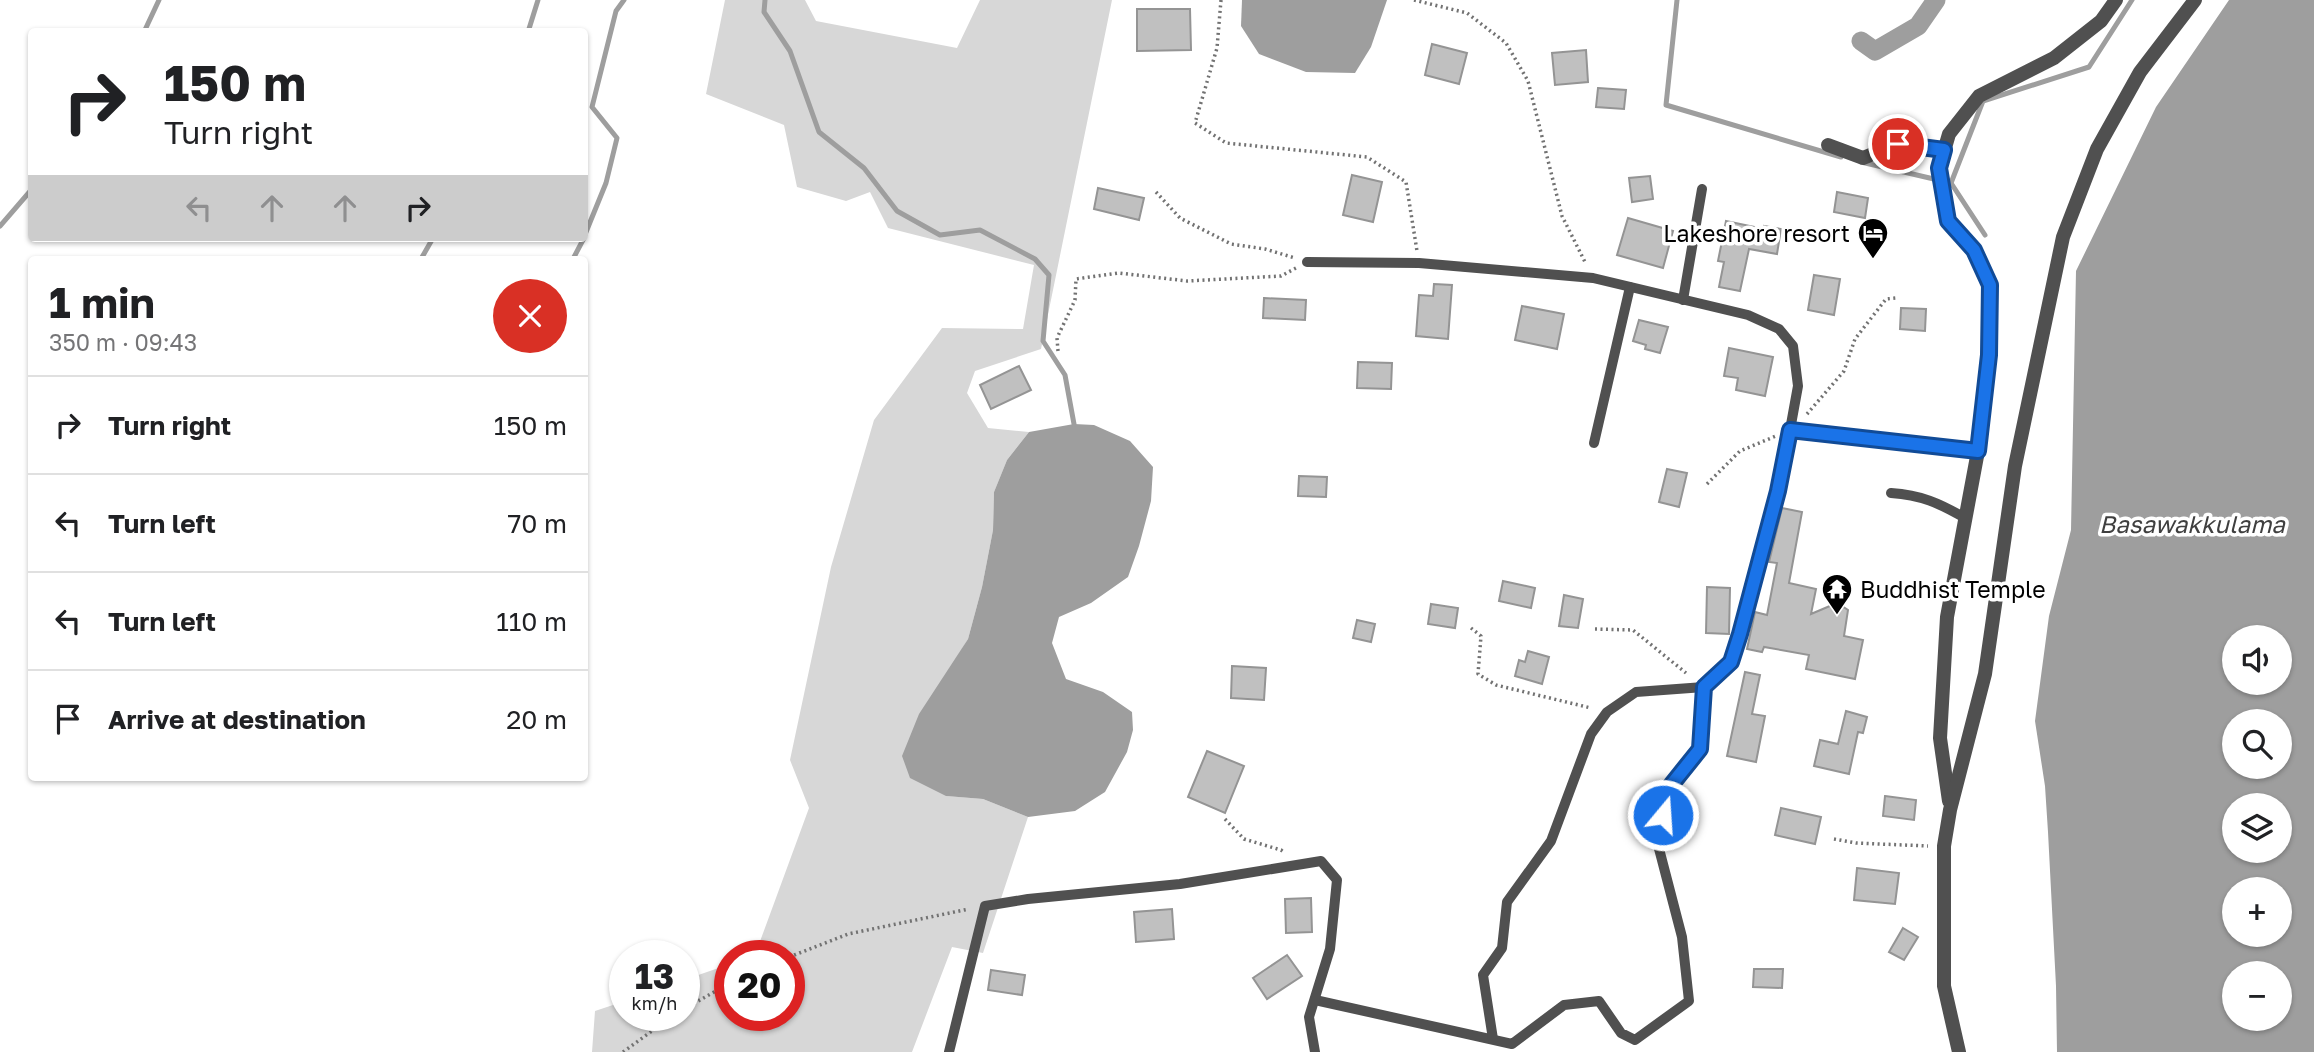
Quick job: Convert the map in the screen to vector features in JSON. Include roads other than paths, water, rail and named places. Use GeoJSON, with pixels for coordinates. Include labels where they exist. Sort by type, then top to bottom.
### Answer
{"type":"FeatureCollection","features":[{"type":"Feature","properties":{"kind":"street"},"geometry":{"type":"LineString","coordinates":[[1950,810],[1940,738],[1947,617],[1978,451],[1989,355],[1990,285],[1974,250],[1948,221],[1939,168],[1949,134],[1979,96],[2054,58],[2101,21],[2116,0]]}},
{"type":"Feature","properties":{"kind":"street"},"geometry":{"type":"LineString","coordinates":[[1959,1052],[1944,986],[1944,846],[1950,810],[1985,674],[2015,466],[2063,237],[2097,149],[2134,83],[2195,0]]}},
{"type":"Feature","properties":{"kind":"street"},"geometry":{"type":"LineString","coordinates":[[1828,145],[1863,158],[1898,144],[1944,150]]}},
{"type":"Feature","properties":{"kind":"lane"},"geometry":{"type":"LineString","coordinates":[[1683,300],[1702,189]]}},
{"type":"Feature","properties":{"kind":"lane"},"geometry":{"type":"LineString","coordinates":[[1307,262],[1419,263],[1593,278],[1748,315],[1779,329],[1793,346],[1798,386],[1790,430],[1778,491],[1731,662],[1704,687],[1636,692],[1607,712],[1591,734],[1551,841],[1507,902],[1502,948],[1483,975],[1493,1039]]}},
{"type":"Feature","properties":{"kind":"lane"},"geometry":{"type":"LineString","coordinates":[[1594,443],[1630,287]]}},
{"type":"Feature","properties":{"kind":"lane"},"geometry":{"type":"LineString","coordinates":[[1790,430],[1978,451]]}},
{"type":"Feature","properties":{"kind":"lane"},"geometry":{"type":"LineString","coordinates":[[1891,493],[1938,502],[1965,518]]}},
{"type":"Feature","properties":{"kind":"lane"},"geometry":{"type":"LineString","coordinates":[[1315,1000],[1512,1044],[1564,1005],[1599,1001],[1621,1033],[1635,1040],[1689,1001],[1682,937],[1657,841],[1668,789],[1700,749],[1704,687]]}},
{"type":"Feature","properties":{"kind":"lane"},"geometry":{"type":"LineString","coordinates":[[949,1052],[985,906],[1028,899],[1180,884],[1321,861],[1336,880],[1330,949],[1309,1017],[1315,1052]]}},
{"type":"Feature","properties":{"kind":"water"},"geometry":{"type":"Polygon","coordinates":[[[1242,0],[1387,0],[1371,47],[1355,73],[1306,72],[1259,54],[1241,26],[1242,0]]]}},
{"type":"Feature","properties":{"kind":"water","name":"Basawakkulama"},"geometry":{"type":"Polygon","coordinates":[[[2229,0],[2314,0],[2314,1052],[2057,1052],[2045,786],[2035,721],[2049,616],[2071,530],[2076,271],[2156,107],[2229,0]]]}},
{"type":"Feature","properties":{"kind":"water"},"geometry":{"type":"Polygon","coordinates":[[[1074,424],[1094,425],[1130,441],[1153,467],[1151,501],[1128,577],[1091,603],[1059,617],[1052,643],[1066,679],[1103,692],[1132,712],[1133,730],[1127,752],[1105,792],[1075,811],[1028,817],[983,799],[946,796],[910,778],[902,756],[919,714],[968,639],[993,530],[994,492],[1007,460],[1029,432],[1074,424]]]}},
{"type":"Feature","properties":{"kind":"waterway"},"geometry":{"type":"LineString","coordinates":[[146,28],[159,0]]}},
{"type":"Feature","properties":{"kind":"waterway"},"geometry":{"type":"LineString","coordinates":[[529,28],[538,0]]}},
{"type":"Feature","properties":{"kind":"waterway"},"geometry":{"type":"LineString","coordinates":[[588,227],[606,183],[617,138],[592,107],[616,11],[624,0]]}},
{"type":"Feature","properties":{"kind":"waterway"},"geometry":{"type":"LineString","coordinates":[[765,0],[764,12],[790,51],[819,132],[864,168],[897,211],[940,235],[980,230],[1035,259],[1049,275],[1043,341],[1065,375],[1074,424]]}},
{"type":"Feature","properties":{"kind":"waterway"},"geometry":{"type":"LineString","coordinates":[[1677,0],[1666,105],[1841,157]]}},
{"type":"Feature","properties":{"kind":"waterway"},"geometry":{"type":"LineString","coordinates":[[1861,41],[1875,51],[1918,26],[1936,0]]}},
{"type":"Feature","properties":{"kind":"waterway"},"geometry":{"type":"LineString","coordinates":[[1951,183],[1983,101],[2089,67],[2132,0]]}},
{"type":"Feature","properties":{"kind":"waterway"},"geometry":{"type":"LineString","coordinates":[[1861,162],[1951,183],[1985,235]]}},
{"type":"Feature","properties":{"kind":"waterway"},"geometry":{"type":"LineString","coordinates":[[0,226],[28,194]]}},
{"type":"Feature","properties":{"kind":"waterway"},"geometry":{"type":"LineString","coordinates":[[423,256],[431,242]]}},
{"type":"Feature","properties":{"kind":"waterway"},"geometry":{"type":"LineString","coordinates":[[575,256],[582,242]]}},
{"type":"Feature","properties":{"kind":"place","name":"Lakeshore resort"},"geometry":{"type":"Point","coordinates":[1873,260]}},
{"type":"Feature","properties":{"kind":"place","name":"Buddhist Temple"},"geometry":{"type":"Point","coordinates":[1837,616]}}]}
